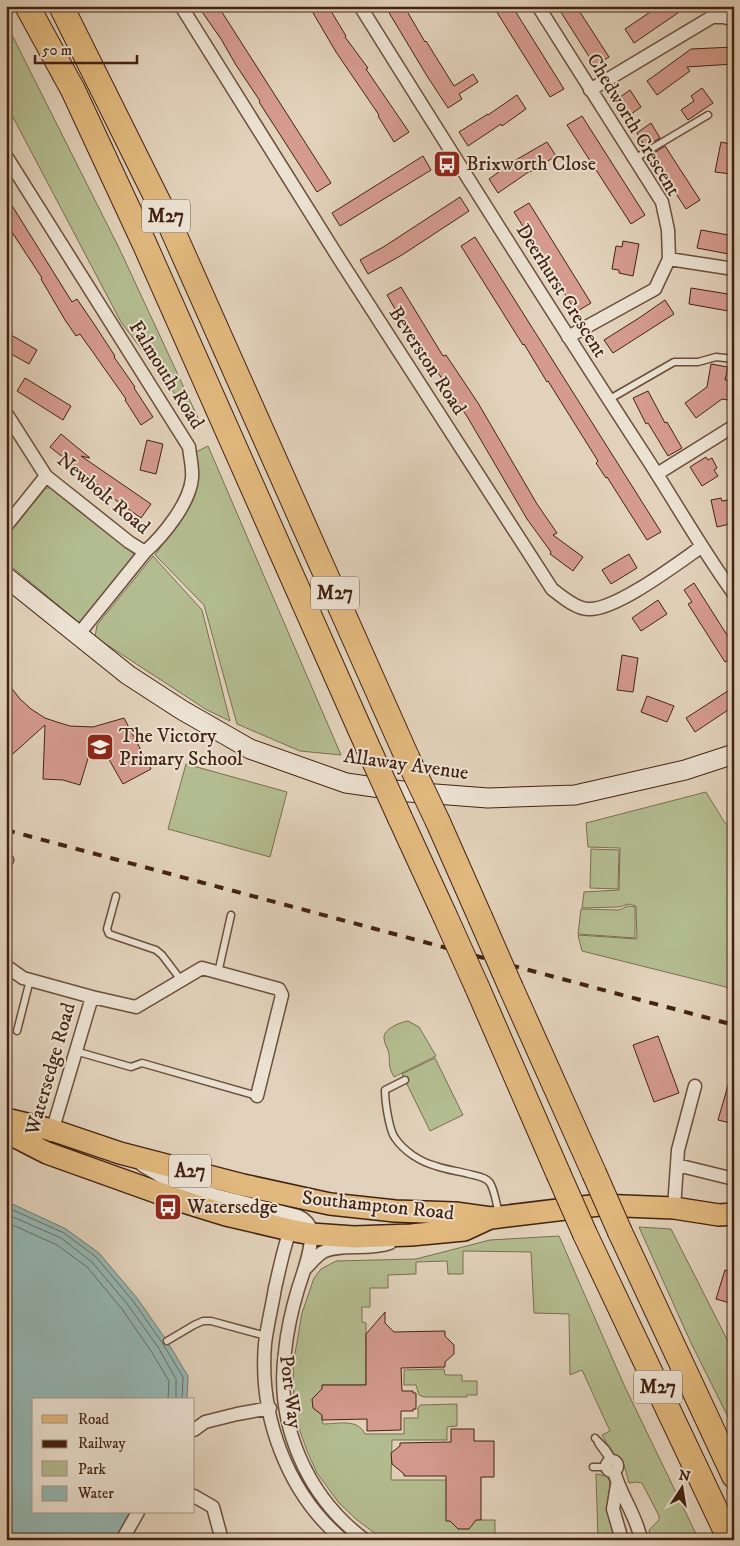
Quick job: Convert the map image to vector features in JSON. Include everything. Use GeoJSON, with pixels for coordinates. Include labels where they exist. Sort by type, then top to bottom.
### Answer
{"type":"FeatureCollection","features":[{"type":"Feature","properties":{"kind":"highway","name":"M27"},"geometry":{"type":"LineString","coordinates":[[27,6],[73,90],[145,245],[370,752],[477,987],[585,1234],[730,1540]]}},
{"type":"Feature","properties":{"kind":"highway","name":"M27"},"geometry":{"type":"LineString","coordinates":[[61,6],[172,229],[620,1232],[734,1476]]}},
{"type":"Feature","properties":{"kind":"main road","name":"Southampton Road"},"geometry":{"type":"LineString","coordinates":[[6,1119],[52,1130],[120,1153],[243,1186],[330,1204],[395,1211],[495,1217],[599,1205],[674,1208],[729,1217]]}},
{"type":"Feature","properties":{"kind":"main road","name":"Southampton Road"},"geometry":{"type":"LineString","coordinates":[[6,1132],[47,1152],[184,1202],[226,1216],[294,1223],[311,1234],[354,1237],[411,1235],[464,1230],[495,1217]]}},
{"type":"Feature","properties":{"kind":"street","name":"Beverston Road"},"geometry":{"type":"LineString","coordinates":[[181,6],[338,257],[552,589],[568,602],[588,609],[611,604],[632,593],[702,547]]}},
{"type":"Feature","properties":{"kind":"street","name":"Deerhurst Crescent"},"geometry":{"type":"LineString","coordinates":[[360,6],[608,400],[734,594]]}},
{"type":"Feature","properties":{"kind":"street","name":"Chedworth Crescent"},"geometry":{"type":"LineString","coordinates":[[538,6],[662,202],[668,230],[669,259],[655,289],[568,337]]}},
{"type":"Feature","properties":{"kind":"street"},"geometry":{"type":"LineString","coordinates":[[590,90],[712,18],[724,17],[734,20]]}},
{"type":"Feature","properties":{"kind":"street","name":"Falmouth Road"},"geometry":{"type":"LineString","coordinates":[[6,156],[189,447],[192,478],[186,502],[155,543],[145,552],[78,635]]}},
{"type":"Feature","properties":{"kind":"street"},"geometry":{"type":"LineString","coordinates":[[669,259],[734,269]]}},
{"type":"Feature","properties":{"kind":"street","name":"Newbolt Road"},"geometry":{"type":"LineString","coordinates":[[6,413],[46,476],[129,542],[145,552]]}},
{"type":"Feature","properties":{"kind":"street"},"geometry":{"type":"LineString","coordinates":[[657,474],[734,426]]}},
{"type":"Feature","properties":{"kind":"street"},"geometry":{"type":"LineString","coordinates":[[6,526],[46,476]]}},
{"type":"Feature","properties":{"kind":"street","name":"Allaway Avenue"},"geometry":{"type":"LineString","coordinates":[[6,577],[143,685],[250,749],[346,783],[409,792],[488,798],[575,795],[685,770],[734,754]]}},
{"type":"Feature","properties":{"kind":"street"},"geometry":{"type":"LineString","coordinates":[[6,966],[23,978],[136,1007],[202,968],[279,989],[282,995],[257,1096]]}},
{"type":"Feature","properties":{"kind":"street","name":"Watersedge Road"},"geometry":{"type":"LineString","coordinates":[[47,1152],[92,997]]}},
{"type":"Feature","properties":{"kind":"street"},"geometry":{"type":"LineString","coordinates":[[674,1208],[678,1150],[695,1086]]}},
{"type":"Feature","properties":{"kind":"street"},"geometry":{"type":"LineString","coordinates":[[120,1153],[162,1177],[294,1223],[306,1210],[330,1204]]}},
{"type":"Feature","properties":{"kind":"street"},"geometry":{"type":"LineString","coordinates":[[677,1165],[734,1179]]}},
{"type":"Feature","properties":{"kind":"street","name":"Port Way"},"geometry":{"type":"LineString","coordinates":[[294,1223],[282,1258],[266,1336],[265,1373],[270,1408],[279,1446],[295,1482],[313,1509],[342,1540]]}},
{"type":"Feature","properties":{"kind":"street","name":"Port Way"},"geometry":{"type":"LineString","coordinates":[[311,1234],[304,1270],[292,1311],[284,1356],[284,1397],[290,1430],[302,1464],[318,1491],[344,1521],[366,1540]]}},
{"type":"Feature","properties":{"kind":"street"},"geometry":{"type":"LineString","coordinates":[[304,1270],[318,1255],[332,1249],[382,1246],[411,1235]]}},
{"type":"Feature","properties":{"kind":"street"},"geometry":{"type":"LineString","coordinates":[[195,1429],[205,1422],[270,1408]]}},
{"type":"Feature","properties":{"kind":"street"},"geometry":{"type":"LineString","coordinates":[[611,1466],[617,1485],[635,1522],[641,1540]]}},
{"type":"Feature","properties":{"kind":"street"},"geometry":{"type":"LineString","coordinates":[[617,1485],[613,1509],[622,1540]]}},
{"type":"Feature","properties":{"kind":"street"},"geometry":{"type":"LineString","coordinates":[[195,1497],[213,1507],[222,1540]]}},
{"type":"Feature","properties":{"kind":"street"},"geometry":{"type":"LineString","coordinates":[[122,1540],[137,1514]]}},
{"type":"Feature","properties":{"kind":"lane"},"geometry":{"type":"LineString","coordinates":[[634,159],[708,115]]}},
{"type":"Feature","properties":{"kind":"lane"},"geometry":{"type":"LineString","coordinates":[[608,400],[674,362],[698,362],[716,357],[734,360]]}},
{"type":"Feature","properties":{"kind":"lane"},"geometry":{"type":"LineString","coordinates":[[116,896],[107,929],[109,934],[156,950],[181,980]]}},
{"type":"Feature","properties":{"kind":"lane"},"geometry":{"type":"LineString","coordinates":[[218,973],[231,915]]}},
{"type":"Feature","properties":{"kind":"lane"},"geometry":{"type":"LineString","coordinates":[[17,1031],[30,980]]}},
{"type":"Feature","properties":{"kind":"lane"},"geometry":{"type":"LineString","coordinates":[[75,1051],[131,1067],[142,1063],[257,1096]]}},
{"type":"Feature","properties":{"kind":"lane"},"geometry":{"type":"LineString","coordinates":[[405,1080],[385,1090],[386,1108],[394,1137],[407,1152],[434,1166],[463,1172],[489,1182],[494,1192],[495,1217]]}},
{"type":"Feature","properties":{"kind":"lane"},"geometry":{"type":"LineString","coordinates":[[167,1341],[203,1321],[211,1321],[266,1336]]}},
{"type":"Feature","properties":{"kind":"lane"},"geometry":{"type":"LineString","coordinates":[[593,1467],[611,1466]]}},
{"type":"Feature","properties":{"kind":"green space"},"geometry":{"type":"Polygon","coordinates":[[[6,23],[120,250],[199,420],[195,421],[121,322],[6,104],[6,23]]]}},
{"type":"Feature","properties":{"kind":"green space"},"geometry":{"type":"Polygon","coordinates":[[[208,446],[341,755],[300,751],[237,724],[204,605],[155,555],[187,509],[194,453],[208,446]]]}},
{"type":"Feature","properties":{"kind":"green space"},"geometry":{"type":"Polygon","coordinates":[[[46,488],[53,488],[135,555],[81,624],[6,562],[6,537],[46,488]]]}},
{"type":"Feature","properties":{"kind":"green space"},"geometry":{"type":"Polygon","coordinates":[[[153,556],[202,610],[230,721],[207,710],[95,637],[97,625],[153,556]]]}},
{"type":"Feature","properties":{"kind":"green space"},"geometry":{"type":"Polygon","coordinates":[[[186,764],[287,792],[270,857],[168,829],[186,764]]]}},
{"type":"Feature","properties":{"kind":"green space"},"geometry":{"type":"Polygon","coordinates":[[[706,792],[725,823],[734,828],[734,989],[582,951],[578,935],[637,939],[636,906],[629,904],[619,907],[582,908],[584,892],[619,890],[620,848],[588,847],[586,823],[706,792]]]}},
{"type":"Feature","properties":{"kind":"green space"},"geometry":{"type":"Polygon","coordinates":[[[591,849],[619,850],[618,889],[590,888],[591,849]]]}},
{"type":"Feature","properties":{"kind":"green space"},"geometry":{"type":"Polygon","coordinates":[[[628,906],[635,907],[635,938],[578,934],[581,909],[619,910],[628,906]]]}},
{"type":"Feature","properties":{"kind":"green space"},"geometry":{"type":"Polygon","coordinates":[[[408,1021],[419,1027],[436,1056],[394,1077],[390,1068],[389,1054],[384,1035],[393,1027],[408,1021]]]}},
{"type":"Feature","properties":{"kind":"green space"},"geometry":{"type":"Polygon","coordinates":[[[435,1058],[463,1115],[430,1131],[402,1074],[435,1058]]]}},
{"type":"Feature","properties":{"kind":"green space"},"geometry":{"type":"Polygon","coordinates":[[[639,1227],[671,1229],[734,1353],[734,1429],[691,1343],[639,1227]]]}},
{"type":"Feature","properties":{"kind":"green space"},"geometry":{"type":"Polygon","coordinates":[[[559,1236],[624,1385],[699,1540],[651,1540],[649,1530],[659,1520],[659,1516],[642,1483],[629,1483],[624,1465],[614,1456],[602,1435],[610,1431],[582,1370],[570,1375],[569,1314],[534,1313],[531,1252],[463,1251],[463,1274],[448,1274],[447,1261],[416,1262],[416,1274],[388,1275],[388,1288],[370,1288],[370,1307],[362,1307],[362,1322],[366,1323],[366,1385],[322,1385],[322,1420],[323,1424],[352,1424],[362,1429],[365,1434],[404,1434],[404,1418],[418,1418],[418,1408],[420,1405],[457,1404],[457,1426],[447,1427],[447,1440],[392,1440],[391,1480],[449,1480],[481,1520],[495,1520],[495,1540],[384,1540],[357,1520],[339,1503],[317,1473],[300,1431],[294,1403],[293,1365],[302,1313],[314,1278],[321,1269],[336,1261],[416,1259],[490,1240],[559,1236]]]}},
{"type":"Feature","properties":{"kind":"green space"},"geometry":{"type":"Polygon","coordinates":[[[444,1369],[445,1375],[462,1375],[462,1381],[477,1381],[477,1395],[467,1395],[467,1397],[424,1397],[419,1395],[416,1385],[404,1385],[404,1370],[444,1369]]]}},
{"type":"Feature","properties":{"kind":"green space"},"geometry":{"type":"Polygon","coordinates":[[[596,1474],[607,1476],[610,1482],[608,1505],[617,1540],[598,1540],[596,1474]]]}},
{"type":"Feature","properties":{"kind":"water"},"geometry":{"type":"Polygon","coordinates":[[[6,1201],[66,1229],[99,1253],[137,1298],[167,1341],[188,1376],[187,1398],[32,1398],[32,1514],[134,1514],[117,1540],[6,1540],[6,1201]]]}},
{"type":"Feature","properties":{"kind":"building"},"geometry":{"type":"Polygon","coordinates":[[[198,6],[218,6],[331,183],[317,192],[221,39],[198,6]]]}},
{"type":"Feature","properties":{"kind":"building"},"geometry":{"type":"Polygon","coordinates":[[[309,6],[328,6],[345,37],[368,68],[366,69],[409,132],[394,142],[379,115],[336,52],[309,6]]]}},
{"type":"Feature","properties":{"kind":"building"},"geometry":{"type":"Polygon","coordinates":[[[385,6],[404,6],[454,86],[473,74],[478,82],[459,94],[462,99],[448,108],[385,6]]]}},
{"type":"Feature","properties":{"kind":"building"},"geometry":{"type":"Polygon","coordinates":[[[493,6],[512,6],[564,89],[550,97],[493,6]]]}},
{"type":"Feature","properties":{"kind":"building"},"geometry":{"type":"Polygon","coordinates":[[[557,6],[576,6],[609,57],[595,66],[557,6]]]}},
{"type":"Feature","properties":{"kind":"building"},"geometry":{"type":"Polygon","coordinates":[[[659,6],[688,6],[634,43],[625,29],[659,6]]]}},
{"type":"Feature","properties":{"kind":"building"},"geometry":{"type":"Polygon","coordinates":[[[734,47],[734,64],[687,67],[690,71],[657,95],[647,81],[691,49],[734,47]]]}},
{"type":"Feature","properties":{"kind":"building"},"geometry":{"type":"Polygon","coordinates":[[[702,88],[713,103],[688,120],[681,110],[694,101],[691,96],[702,88]]]}},
{"type":"Feature","properties":{"kind":"building"},"geometry":{"type":"Polygon","coordinates":[[[630,90],[641,107],[627,117],[616,100],[630,90]]]}},
{"type":"Feature","properties":{"kind":"building"},"geometry":{"type":"Polygon","coordinates":[[[517,95],[526,109],[468,146],[459,132],[517,95]]]}},
{"type":"Feature","properties":{"kind":"building"},"geometry":{"type":"Polygon","coordinates":[[[582,116],[645,215],[631,224],[567,125],[582,116]]]}},
{"type":"Feature","properties":{"kind":"building"},"geometry":{"type":"Polygon","coordinates":[[[651,123],[660,138],[645,147],[637,133],[651,123]]]}},
{"type":"Feature","properties":{"kind":"building"},"geometry":{"type":"Polygon","coordinates":[[[547,142],[556,156],[498,193],[489,179],[514,161],[547,142]]]}},
{"type":"Feature","properties":{"kind":"building"},"geometry":{"type":"Polygon","coordinates":[[[721,142],[734,145],[734,161],[731,174],[715,172],[721,142]]]}},
{"type":"Feature","properties":{"kind":"building"},"geometry":{"type":"Polygon","coordinates":[[[665,146],[700,200],[686,209],[651,155],[665,146]]]}},
{"type":"Feature","properties":{"kind":"building"},"geometry":{"type":"Polygon","coordinates":[[[423,156],[431,170],[340,226],[332,213],[423,156]]]}},
{"type":"Feature","properties":{"kind":"building"},"geometry":{"type":"Polygon","coordinates":[[[6,196],[72,302],[77,299],[153,417],[141,425],[126,399],[80,334],[76,336],[65,320],[42,278],[6,223],[6,196]]]}},
{"type":"Feature","properties":{"kind":"building"},"geometry":{"type":"Polygon","coordinates":[[[460,197],[469,211],[402,255],[368,274],[360,260],[460,197]]]}},
{"type":"Feature","properties":{"kind":"building"},"geometry":{"type":"Polygon","coordinates":[[[529,203],[591,303],[576,312],[514,212],[529,203]]]}},
{"type":"Feature","properties":{"kind":"building"},"geometry":{"type":"Polygon","coordinates":[[[701,230],[734,236],[734,255],[697,248],[701,230]]]}},
{"type":"Feature","properties":{"kind":"building"},"geometry":{"type":"Polygon","coordinates":[[[475,237],[661,532],[647,540],[596,463],[598,461],[461,246],[475,237]]]}},
{"type":"Feature","properties":{"kind":"building"},"geometry":{"type":"Polygon","coordinates":[[[623,241],[639,244],[633,276],[619,273],[619,270],[612,269],[616,246],[622,247],[623,241]]]}},
{"type":"Feature","properties":{"kind":"building"},"geometry":{"type":"Polygon","coordinates":[[[401,287],[443,356],[446,355],[478,403],[537,504],[557,533],[553,535],[583,557],[573,571],[550,554],[551,552],[527,519],[468,418],[403,323],[387,295],[401,287]]]}},
{"type":"Feature","properties":{"kind":"building"},"geometry":{"type":"Polygon","coordinates":[[[691,288],[734,295],[734,312],[689,304],[691,288]]]}},
{"type":"Feature","properties":{"kind":"building"},"geometry":{"type":"Polygon","coordinates":[[[665,300],[674,314],[613,353],[604,340],[665,300]]]}},
{"type":"Feature","properties":{"kind":"building"},"geometry":{"type":"Polygon","coordinates":[[[6,332],[37,350],[29,364],[6,351],[6,332]]]}},
{"type":"Feature","properties":{"kind":"building"},"geometry":{"type":"Polygon","coordinates":[[[711,364],[728,367],[725,380],[734,381],[734,401],[722,399],[696,418],[685,403],[707,387],[711,364]]]}},
{"type":"Feature","properties":{"kind":"building"},"geometry":{"type":"Polygon","coordinates":[[[25,378],[71,406],[63,420],[17,391],[25,378]]]}},
{"type":"Feature","properties":{"kind":"building"},"geometry":{"type":"Polygon","coordinates":[[[648,391],[665,423],[667,422],[682,448],[668,456],[648,423],[646,424],[633,398],[648,391]]]}},
{"type":"Feature","properties":{"kind":"building"},"geometry":{"type":"Polygon","coordinates":[[[61,434],[90,458],[81,456],[151,504],[141,518],[97,487],[98,485],[50,447],[61,434]]]}},
{"type":"Feature","properties":{"kind":"building"},"geometry":{"type":"Polygon","coordinates":[[[147,440],[163,444],[156,474],[140,470],[147,440]]]}},
{"type":"Feature","properties":{"kind":"building"},"geometry":{"type":"Polygon","coordinates":[[[706,457],[708,460],[712,458],[717,468],[714,470],[718,476],[702,486],[690,467],[706,457]]]}},
{"type":"Feature","properties":{"kind":"building"},"geometry":{"type":"Polygon","coordinates":[[[721,498],[722,501],[734,499],[734,523],[717,527],[711,500],[721,498]]]}},
{"type":"Feature","properties":{"kind":"building"},"geometry":{"type":"Polygon","coordinates":[[[629,554],[637,568],[611,584],[602,570],[629,554]]]}},
{"type":"Feature","properties":{"kind":"building"},"geometry":{"type":"Polygon","coordinates":[[[694,583],[734,646],[734,657],[725,662],[688,604],[692,602],[684,590],[694,583]]]}},
{"type":"Feature","properties":{"kind":"building"},"geometry":{"type":"Polygon","coordinates":[[[658,600],[667,614],[641,631],[632,618],[658,600]]]}},
{"type":"Feature","properties":{"kind":"building"},"geometry":{"type":"Polygon","coordinates":[[[622,655],[638,658],[633,692],[617,690],[622,655]]]}},
{"type":"Feature","properties":{"kind":"building"},"geometry":{"type":"Polygon","coordinates":[[[6,681],[20,699],[31,709],[45,718],[60,723],[70,726],[93,727],[124,718],[151,769],[123,784],[95,735],[80,785],[63,780],[43,779],[45,725],[6,760],[6,681]]]}},
{"type":"Feature","properties":{"kind":"building"},"geometry":{"type":"Polygon","coordinates":[[[734,687],[734,706],[695,732],[686,718],[734,687]]]}},
{"type":"Feature","properties":{"kind":"building"},"geometry":{"type":"Polygon","coordinates":[[[647,696],[674,706],[667,722],[641,712],[647,696]]]}},
{"type":"Feature","properties":{"kind":"building"},"geometry":{"type":"Polygon","coordinates":[[[658,1036],[679,1093],[654,1102],[633,1045],[658,1036]]]}},
{"type":"Feature","properties":{"kind":"building"},"geometry":{"type":"Polygon","coordinates":[[[731,1075],[734,1075],[734,1124],[718,1120],[731,1075]]]}},
{"type":"Feature","properties":{"kind":"building"},"geometry":{"type":"Polygon","coordinates":[[[725,1270],[734,1272],[734,1304],[716,1299],[725,1270]]]}},
{"type":"Feature","properties":{"kind":"building"},"geometry":{"type":"Polygon","coordinates":[[[385,1312],[385,1323],[394,1332],[445,1331],[445,1336],[454,1345],[454,1354],[445,1362],[445,1367],[401,1368],[402,1391],[413,1391],[413,1393],[416,1393],[416,1409],[413,1409],[413,1411],[401,1411],[401,1430],[367,1431],[367,1419],[322,1420],[322,1415],[313,1408],[312,1399],[322,1389],[322,1385],[366,1385],[366,1334],[385,1312]]]}},
{"type":"Feature","properties":{"kind":"building"},"geometry":{"type":"Polygon","coordinates":[[[451,1429],[474,1429],[474,1441],[494,1441],[494,1477],[481,1477],[481,1520],[476,1520],[469,1529],[458,1529],[450,1521],[446,1521],[446,1476],[404,1476],[392,1464],[391,1453],[400,1446],[400,1443],[451,1442],[451,1429]]]}},
{"type":"Feature","properties":{"kind":"railway"},"geometry":{"type":"LineString","coordinates":[[6,830],[734,1025]]}},
{"type":"Feature","properties":{"kind":"place","name":"Brixworth Close"},"geometry":{"type":"Point","coordinates":[447,164]}},
{"type":"Feature","properties":{"kind":"place","name":"The Victory Primary School"},"geometry":{"type":"Point","coordinates":[100,747]}},
{"type":"Feature","properties":{"kind":"place","name":"Watersedge"},"geometry":{"type":"Point","coordinates":[168,1207]}}]}
